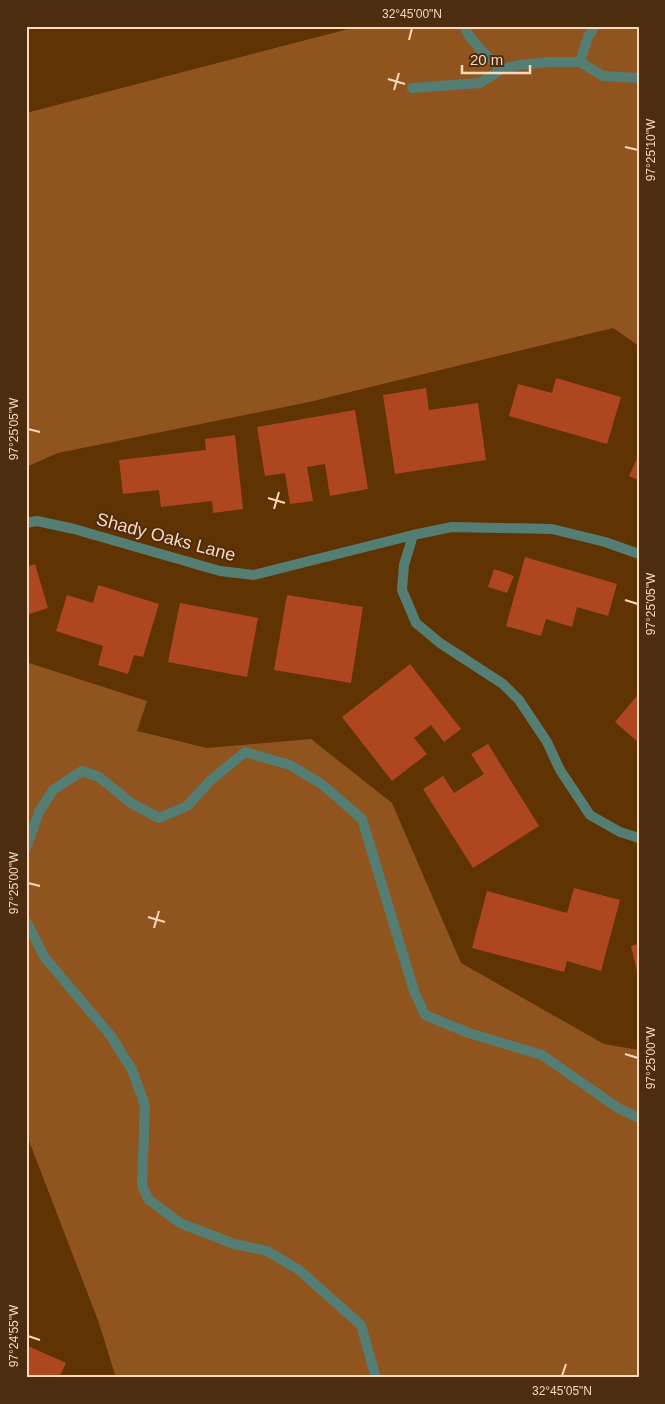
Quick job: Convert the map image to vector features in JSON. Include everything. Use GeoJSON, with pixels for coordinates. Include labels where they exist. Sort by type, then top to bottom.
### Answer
{"type":"FeatureCollection","features":[{"type":"Feature","properties":{"kind":"street"},"geometry":{"type":"LineString","coordinates":[[464,26],[468,36],[481,51],[502,69]]}},
{"type":"Feature","properties":{"kind":"street"},"geometry":{"type":"LineString","coordinates":[[580,62],[588,37],[595,26]]}},
{"type":"Feature","properties":{"kind":"street"},"geometry":{"type":"LineString","coordinates":[[412,88],[480,83],[502,69],[549,62],[580,62],[603,76],[639,78]]}},
{"type":"Feature","properties":{"kind":"street","name":"Shady Oaks Lane"},"geometry":{"type":"LineString","coordinates":[[26,523],[37,522],[74,529],[220,571],[254,575],[452,527],[552,529],[605,542],[639,554]]}},
{"type":"Feature","properties":{"kind":"street"},"geometry":{"type":"LineString","coordinates":[[413,535],[404,565],[402,590],[416,623],[440,643],[503,684],[519,700],[547,742],[560,770],[590,815],[620,832],[639,838]]}},
{"type":"Feature","properties":{"kind":"street"},"geometry":{"type":"LineString","coordinates":[[26,848],[39,812],[53,790],[82,771],[99,777],[131,803],[159,818],[186,806],[211,780],[245,752],[290,765],[323,785],[362,820],[414,991],[425,1015],[469,1033],[542,1055],[611,1103],[639,1118]]}},
{"type":"Feature","properties":{"kind":"street"},"geometry":{"type":"LineString","coordinates":[[26,921],[45,958],[112,1036],[132,1070],[145,1105],[142,1185],[148,1198],[180,1223],[234,1244],[267,1251],[299,1270],[360,1325],[376,1378]]}},
{"type":"Feature","properties":{"kind":"shaded area"},"geometry":{"type":"Polygon","coordinates":[[[360,26],[639,26],[639,346],[613,328],[309,402],[58,453],[26,467],[26,113],[360,26]]]}},
{"type":"Feature","properties":{"kind":"shaded area"},"geometry":{"type":"Polygon","coordinates":[[[26,662],[147,701],[137,731],[207,748],[311,739],[392,803],[461,963],[604,1044],[639,1050],[639,1378],[116,1378],[99,1323],[26,1133],[26,662]]]}},
{"type":"Feature","properties":{"kind":"building"},"geometry":{"type":"Polygon","coordinates":[[[556,378],[621,397],[607,444],[509,416],[518,384],[552,393],[556,378]]]}},
{"type":"Feature","properties":{"kind":"building"},"geometry":{"type":"Polygon","coordinates":[[[426,388],[429,410],[478,403],[486,460],[395,474],[383,395],[426,388]]]}},
{"type":"Feature","properties":{"kind":"building"},"geometry":{"type":"Polygon","coordinates":[[[355,410],[368,489],[330,496],[325,464],[307,467],[313,501],[290,504],[285,473],[265,476],[257,427],[355,410]]]}},
{"type":"Feature","properties":{"kind":"building"},"geometry":{"type":"Polygon","coordinates":[[[235,435],[243,509],[213,513],[212,501],[161,507],[159,490],[123,494],[119,460],[206,450],[205,439],[235,435]]]}},
{"type":"Feature","properties":{"kind":"building"},"geometry":{"type":"Polygon","coordinates":[[[639,454],[639,480],[629,476],[639,454]]]}},
{"type":"Feature","properties":{"kind":"building"},"geometry":{"type":"Polygon","coordinates":[[[525,557],[617,584],[608,616],[577,607],[572,627],[546,619],[541,636],[506,626],[525,557]]]}},
{"type":"Feature","properties":{"kind":"building"},"geometry":{"type":"Polygon","coordinates":[[[35,564],[48,608],[26,615],[26,567],[35,564]]]}},
{"type":"Feature","properties":{"kind":"building"},"geometry":{"type":"Polygon","coordinates":[[[494,569],[514,576],[507,593],[488,587],[494,569]]]}},
{"type":"Feature","properties":{"kind":"building"},"geometry":{"type":"Polygon","coordinates":[[[98,585],[159,604],[143,657],[134,655],[128,674],[98,665],[103,646],[56,631],[67,595],[93,603],[98,585]]]}},
{"type":"Feature","properties":{"kind":"building"},"geometry":{"type":"Polygon","coordinates":[[[287,595],[363,607],[351,683],[274,670],[287,595]]]}},
{"type":"Feature","properties":{"kind":"building"},"geometry":{"type":"Polygon","coordinates":[[[180,603],[258,618],[247,677],[168,662],[180,603]]]}},
{"type":"Feature","properties":{"kind":"building"},"geometry":{"type":"Polygon","coordinates":[[[410,664],[461,729],[444,742],[431,725],[414,738],[427,754],[392,781],[342,717],[410,664]]]}},
{"type":"Feature","properties":{"kind":"building"},"geometry":{"type":"Polygon","coordinates":[[[637,696],[639,697],[639,743],[615,722],[637,696]]]}},
{"type":"Feature","properties":{"kind":"building"},"geometry":{"type":"Polygon","coordinates":[[[488,744],[539,826],[473,868],[423,789],[443,776],[454,793],[484,774],[471,754],[488,744]]]}},
{"type":"Feature","properties":{"kind":"building"},"geometry":{"type":"Polygon","coordinates":[[[574,888],[620,900],[601,971],[567,961],[564,972],[472,948],[487,891],[567,913],[574,888]]]}},
{"type":"Feature","properties":{"kind":"building"},"geometry":{"type":"Polygon","coordinates":[[[639,944],[639,975],[638,975],[631,946],[639,944]]]}},
{"type":"Feature","properties":{"kind":"building"},"geometry":{"type":"Polygon","coordinates":[[[26,1345],[66,1363],[59,1378],[26,1378],[26,1345]]]}}]}
